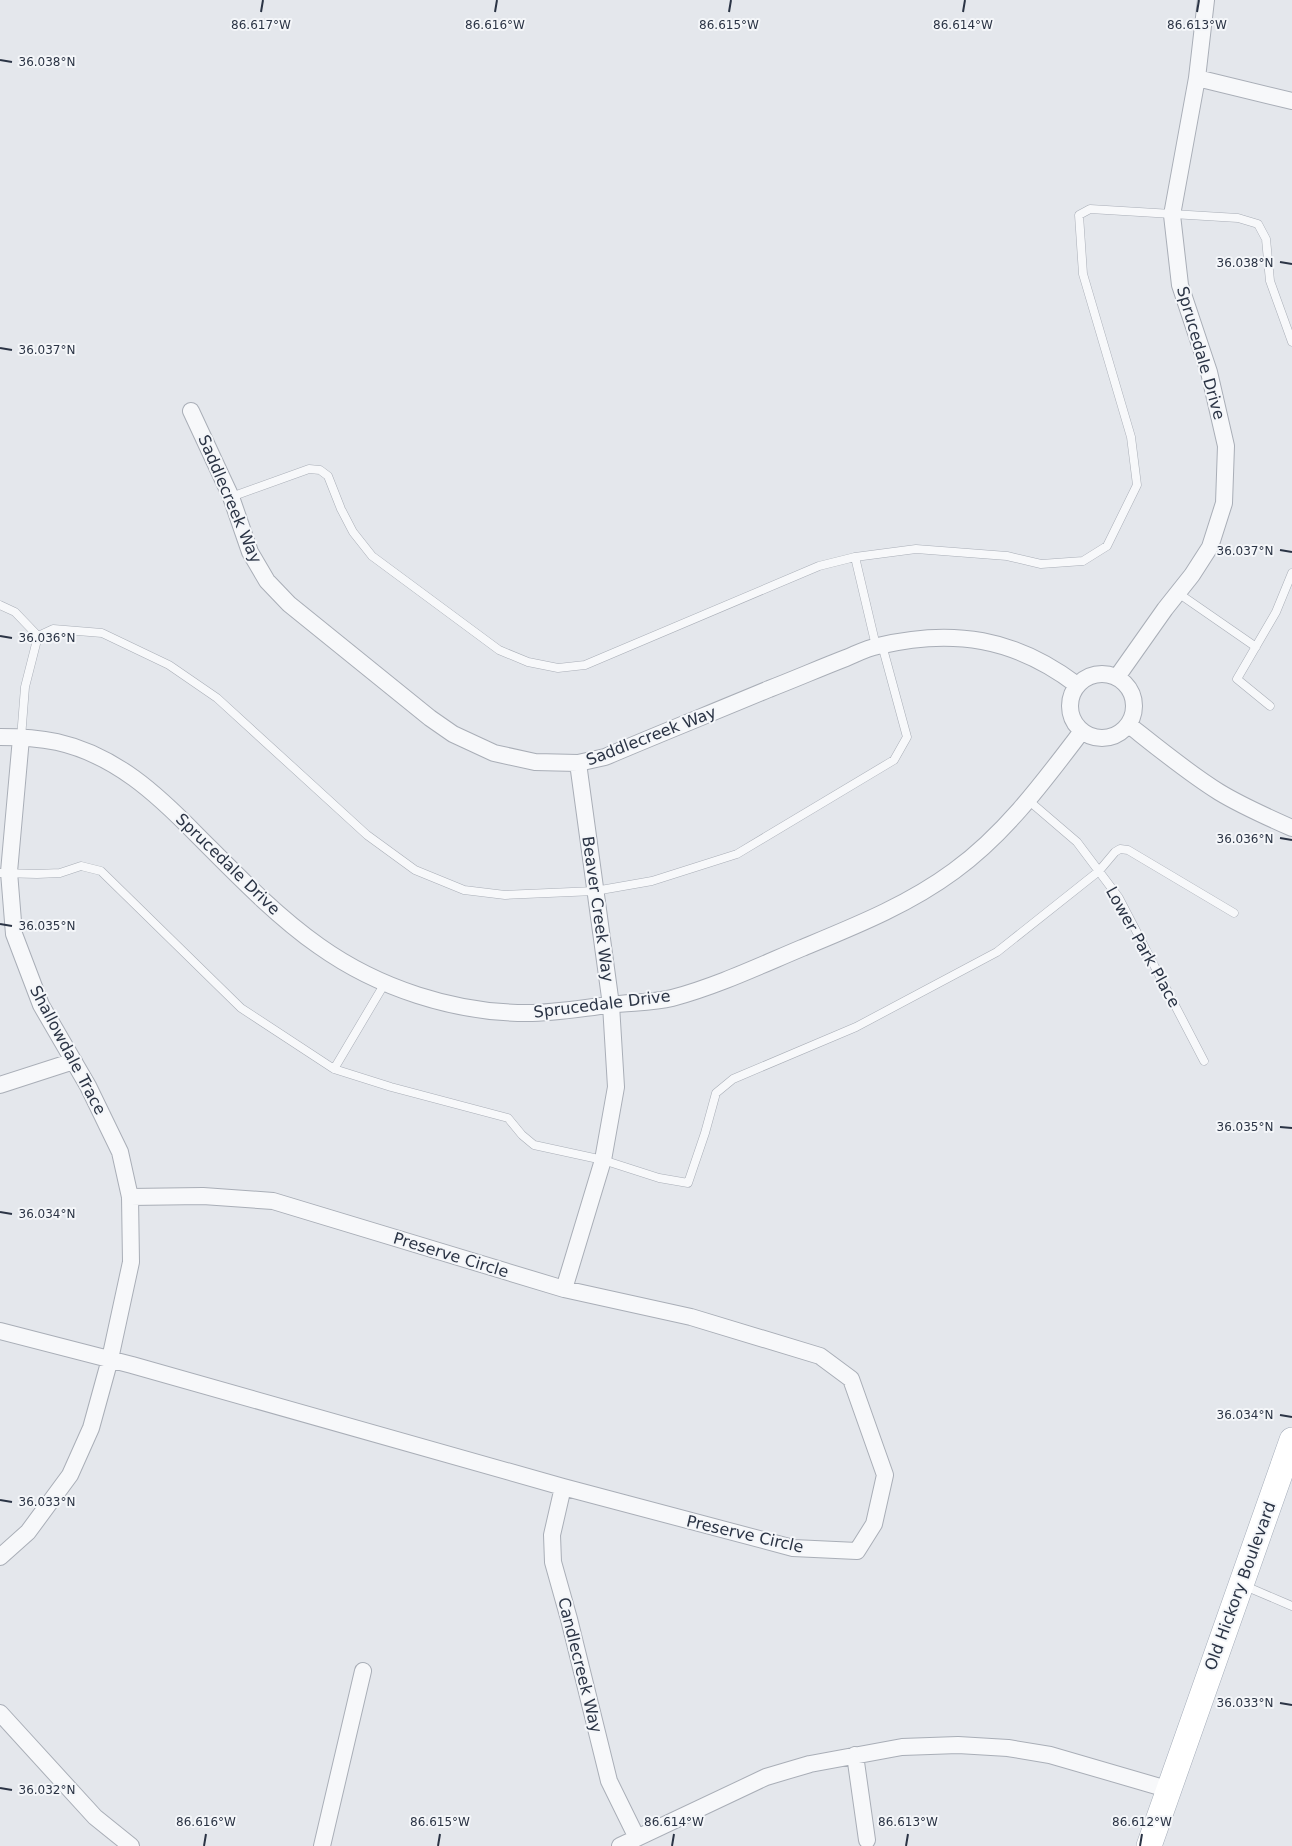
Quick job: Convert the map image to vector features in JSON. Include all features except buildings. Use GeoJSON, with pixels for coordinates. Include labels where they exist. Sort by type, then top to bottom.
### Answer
{"type":"FeatureCollection","features":[{"type":"Feature","properties":{"kind":"main road","name":"Old Hickory Boulevard"},"geometry":{"type":"LineString","coordinates":[[1149,1846],[1167,1789],[1241,1584],[1281,1485],[1292,1440]]}},
{"type":"Feature","properties":{"kind":"street","name":"Sprucedale Drive"},"geometry":{"type":"LineString","coordinates":[[1117,677],[1192,575],[1210,547],[1224,503],[1226,446],[1209,372],[1180,285],[1172,215],[1197,78],[1206,0]]}},
{"type":"Feature","properties":{"kind":"street"},"geometry":{"type":"LineString","coordinates":[[1197,78],[1292,101]]}},
{"type":"Feature","properties":{"kind":"street","name":"Saddlecreek Way"},"geometry":{"type":"LineString","coordinates":[[191,410],[231,497],[250,552],[267,581],[289,604],[430,718],[453,734],[494,754],[535,762],[578,763],[605,757],[879,646],[912,639],[952,636],[995,643],[1028,655],[1060,672],[1078,685]]}},
{"type":"Feature","properties":{"kind":"street"},"geometry":{"type":"LineString","coordinates":[[1105,674],[1117,677],[1127,685],[1133,695],[1135,708],[1128,725],[1119,734],[1107,738],[1094,737],[1082,731],[1075,722],[1071,712],[1072,695],[1078,685],[1093,675],[1105,674]]}},
{"type":"Feature","properties":{"kind":"street"},"geometry":{"type":"LineString","coordinates":[[1128,725],[1218,791],[1251,810],[1292,828]]}},
{"type":"Feature","properties":{"kind":"street","name":"Sprucedale Drive"},"geometry":{"type":"LineString","coordinates":[[0,737],[58,742],[89,753],[116,766],[144,784],[283,917],[349,965],[386,983],[436,1000],[478,1009],[526,1013],[568,1011],[669,998],[714,984],[863,922],[915,896],[954,870],[990,840],[1028,800],[1082,731]]}},
{"type":"Feature","properties":{"kind":"street","name":"Shallowdale Trace"},"geometry":{"type":"LineString","coordinates":[[0,1557],[28,1532],[70,1475],[91,1428],[110,1359],[131,1262],[130,1197],[120,1152],[88,1086],[41,1005],[14,934],[4,872],[21,738]]}},
{"type":"Feature","properties":{"kind":"street","name":"Beaver Creek Way"},"geometry":{"type":"LineString","coordinates":[[564,1289],[603,1160],[616,1087],[611,1004],[578,763]]}},
{"type":"Feature","properties":{"kind":"street"},"geometry":{"type":"LineString","coordinates":[[0,1085],[74,1061]]}},
{"type":"Feature","properties":{"kind":"street","name":"Preserve Circle"},"geometry":{"type":"LineString","coordinates":[[0,1331],[110,1359],[563,1488],[793,1548],[857,1551],[874,1524],[885,1475],[851,1379],[820,1356],[691,1317],[564,1289],[273,1201],[203,1196],[130,1197]]}},
{"type":"Feature","properties":{"kind":"street","name":"Candlecreek Way"},"geometry":{"type":"LineString","coordinates":[[563,1488],[552,1535],[553,1562],[570,1619],[609,1781],[637,1838]]}},
{"type":"Feature","properties":{"kind":"street"},"geometry":{"type":"LineString","coordinates":[[322,1846],[363,1671]]}},
{"type":"Feature","properties":{"kind":"street"},"geometry":{"type":"LineString","coordinates":[[0,1713],[95,1817],[131,1846]]}},
{"type":"Feature","properties":{"kind":"street"},"geometry":{"type":"LineString","coordinates":[[620,1846],[766,1777],[810,1764],[902,1747],[958,1745],[1008,1748],[1050,1755],[1167,1789]]}},
{"type":"Feature","properties":{"kind":"street"},"geometry":{"type":"LineString","coordinates":[[855,1756],[868,1840]]}},
{"type":"Feature","properties":{"kind":"lane"},"geometry":{"type":"LineString","coordinates":[[231,497],[309,469],[320,470],[328,476],[341,509],[353,532],[372,556],[499,650],[528,662],[558,668],[585,665],[819,566],[855,557],[916,549],[1007,556],[1041,564],[1083,561],[1107,546],[1137,485],[1131,437],[1083,274],[1079,215],[1090,209],[1238,218],[1258,224],[1266,238],[1270,281],[1292,342]]}},
{"type":"Feature","properties":{"kind":"lane"},"geometry":{"type":"LineString","coordinates":[[38,636],[53,629],[102,633],[169,665],[217,698],[367,835],[415,870],[464,890],[505,895],[596,890],[652,881],[737,854],[894,760],[907,737],[879,646],[855,557]]}},
{"type":"Feature","properties":{"kind":"lane"},"geometry":{"type":"LineString","coordinates":[[1270,706],[1237,679],[1276,612],[1292,573]]}},
{"type":"Feature","properties":{"kind":"lane"},"geometry":{"type":"LineString","coordinates":[[1178,593],[1256,647]]}},
{"type":"Feature","properties":{"kind":"lane"},"geometry":{"type":"LineString","coordinates":[[0,605],[15,612],[38,636]]}},
{"type":"Feature","properties":{"kind":"lane"},"geometry":{"type":"LineString","coordinates":[[21,738],[25,687],[38,636]]}},
{"type":"Feature","properties":{"kind":"lane","name":"Lower Park Place"},"geometry":{"type":"LineString","coordinates":[[1028,800],[1077,842],[1119,898],[1204,1061]]}},
{"type":"Feature","properties":{"kind":"lane"},"geometry":{"type":"LineString","coordinates":[[4,872],[60,873],[81,866],[101,871],[241,1008],[334,1069],[508,1118],[522,1135],[534,1145],[603,1160],[659,1178],[688,1183],[705,1134],[716,1093],[733,1079],[856,1028],[998,952],[1099,871],[1115,852],[1120,849],[1128,850],[1234,913]]}},
{"type":"Feature","properties":{"kind":"lane"},"geometry":{"type":"LineString","coordinates":[[334,1069],[386,983]]}},
{"type":"Feature","properties":{"kind":"lane"},"geometry":{"type":"LineString","coordinates":[[1241,1584],[1292,1606]]}}]}
